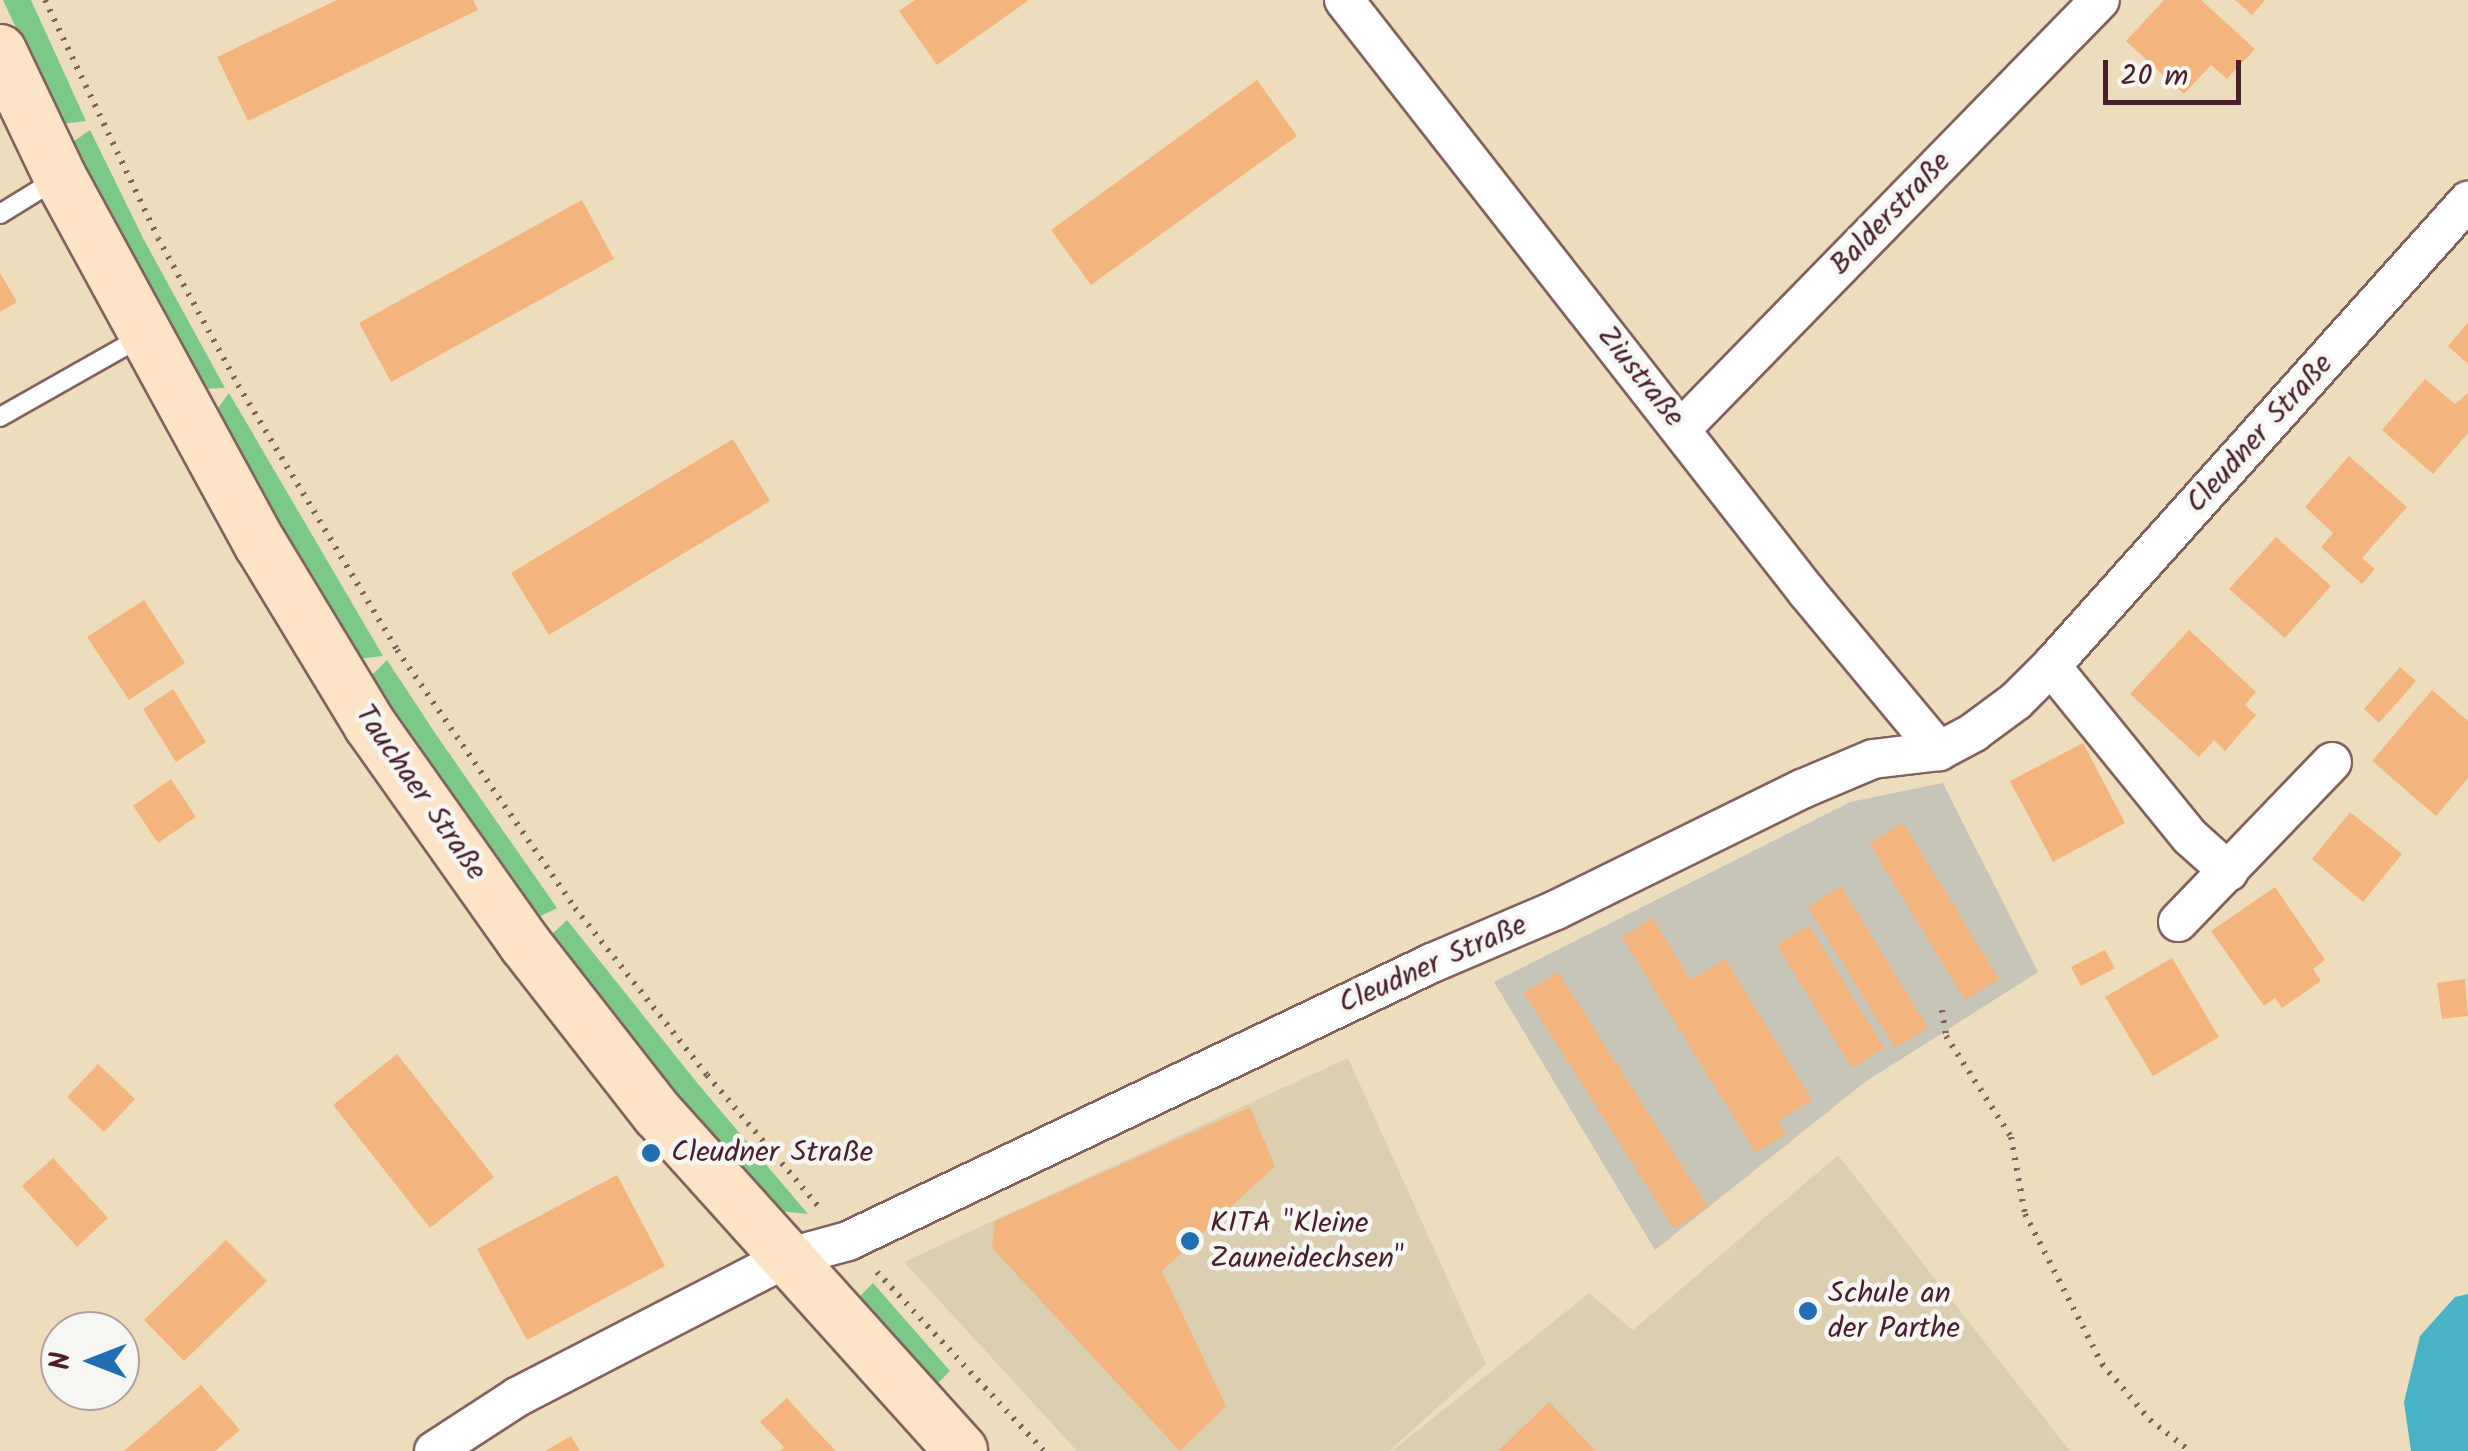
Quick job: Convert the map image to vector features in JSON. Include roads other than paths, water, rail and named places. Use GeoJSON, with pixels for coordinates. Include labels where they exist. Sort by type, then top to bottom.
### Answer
{"type":"FeatureCollection","features":[{"type":"Feature","properties":{"kind":"main road","name":"Tauchaer Straße"},"geometry":{"type":"LineString","coordinates":[[0,52],[60,177],[261,546],[370,725],[537,959],[658,1114],[961,1451]]}},
{"type":"Feature","properties":{"kind":"street","name":"Ziustraße"},"geometry":{"type":"LineString","coordinates":[[1344,0],[1807,592],[1939,751]]}},
{"type":"Feature","properties":{"kind":"street","name":"Balderstraße"},"geometry":{"type":"LineString","coordinates":[[1682,428],[2100,0]]}},
{"type":"Feature","properties":{"kind":"street","name":"Cleudner Straße"},"geometry":{"type":"LineString","coordinates":[[434,1451],[534,1388],[786,1258],[848,1241],[1432,963],[1556,910],[1802,789],[1873,759],[1939,751],[2016,702],[2051,666],[2468,201]]}},
{"type":"Feature","properties":{"kind":"street"},"geometry":{"type":"LineString","coordinates":[[2051,666],[2190,837],[2229,872]]}},
{"type":"Feature","properties":{"kind":"street"},"geometry":{"type":"LineString","coordinates":[[2178,922],[2332,762]]}},
{"type":"Feature","properties":{"kind":"lane"},"geometry":{"type":"LineString","coordinates":[[0,214],[60,177]]}},
{"type":"Feature","properties":{"kind":"lane"},"geometry":{"type":"LineString","coordinates":[[0,417],[146,335]]}},
{"type":"Feature","properties":{"kind":"water"},"geometry":{"type":"Polygon","coordinates":[[[2468,1294],[2468,1451],[2411,1451],[2404,1402],[2420,1336],[2455,1297],[2468,1294]]]}},
{"type":"Feature","properties":{"kind":"place","name":"Cleudner Straße"},"geometry":{"type":"Point","coordinates":[651,1153]}},
{"type":"Feature","properties":{"kind":"place","name":"KITA \"Kleine Zauneidechsen\""},"geometry":{"type":"Point","coordinates":[1190,1241]}},
{"type":"Feature","properties":{"kind":"place","name":"Schule an der Parthe"},"geometry":{"type":"Point","coordinates":[1808,1311]}}]}
